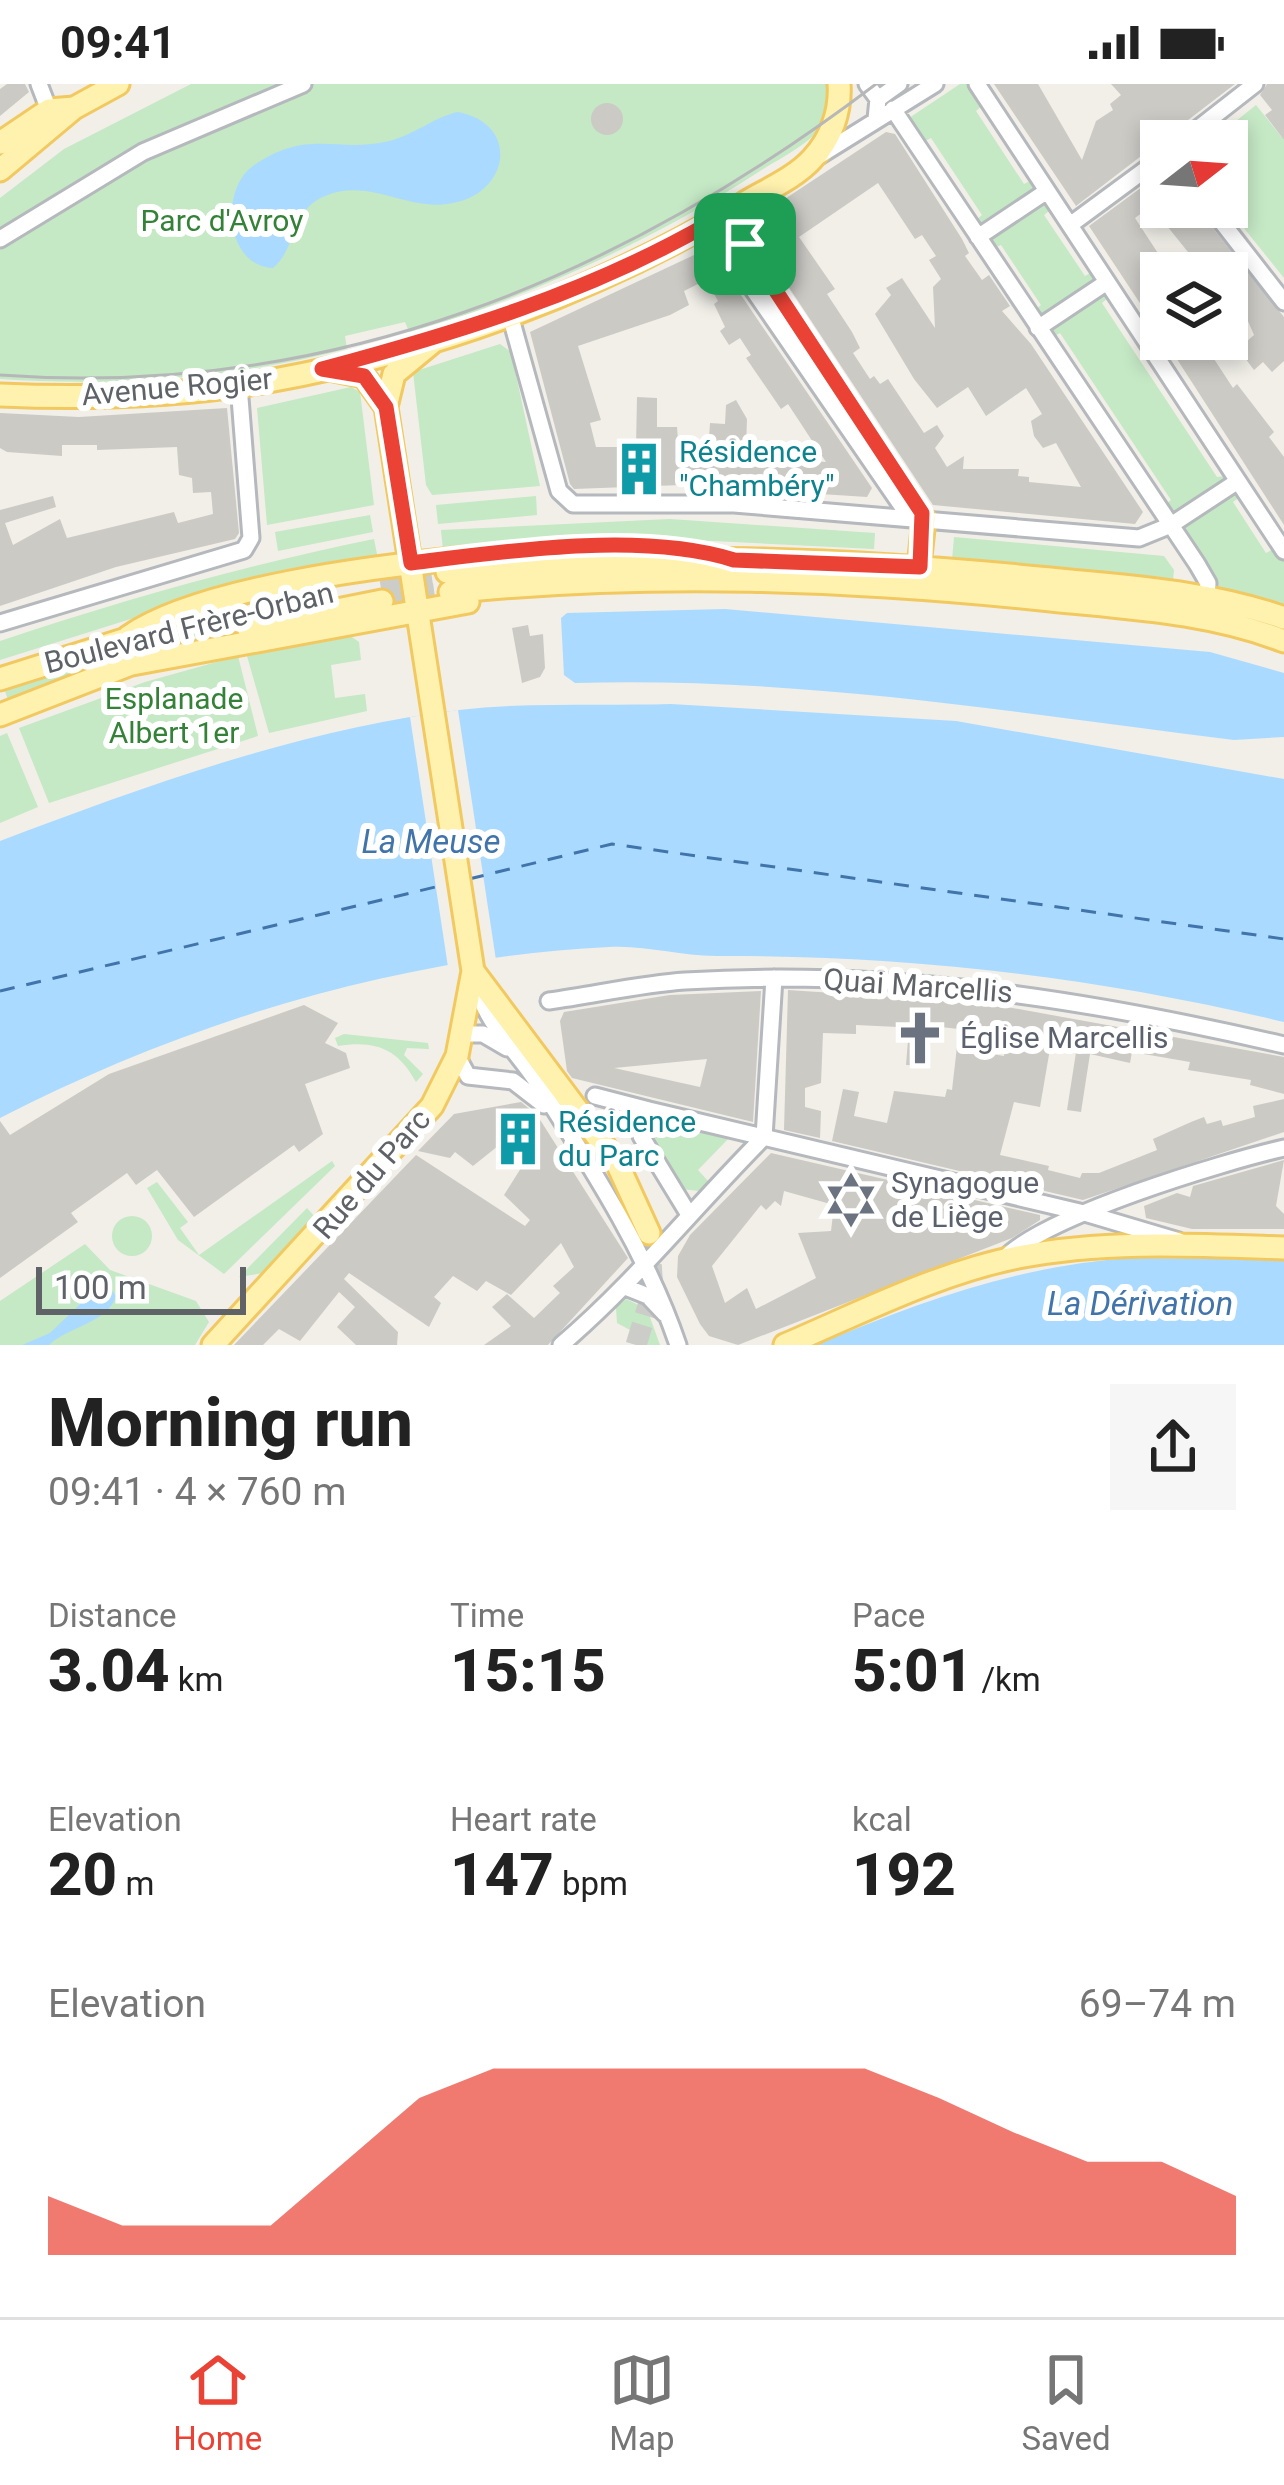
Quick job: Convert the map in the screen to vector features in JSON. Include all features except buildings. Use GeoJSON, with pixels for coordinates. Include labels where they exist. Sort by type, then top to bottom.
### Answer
{"type":"FeatureCollection","features":[{"type":"Feature","properties":{"kind":"main road"},"geometry":{"type":"LineString","coordinates":[[0,170],[74,108],[118,84]]}},
{"type":"Feature","properties":{"kind":"main road"},"geometry":{"type":"LineString","coordinates":[[811,161],[837,114],[839,84]]}},
{"type":"Feature","properties":{"kind":"main road"},"geometry":{"type":"LineString","coordinates":[[0,143],[49,110],[74,108]]}},
{"type":"Feature","properties":{"kind":"main road","name":"Avenue Rogier"},"geometry":{"type":"LineString","coordinates":[[0,394],[118,396],[239,385],[434,341],[599,279],[717,219],[811,161]]}},
{"type":"Feature","properties":{"kind":"main road"},"geometry":{"type":"LineString","coordinates":[[434,341],[394,374],[386,407],[473,967],[513,1042],[617,1163],[649,1233]]}},
{"type":"Feature","properties":{"kind":"main road"},"geometry":{"type":"LineString","coordinates":[[322,369],[364,376],[386,407]]}},
{"type":"Feature","properties":{"kind":"main road"},"geometry":{"type":"LineString","coordinates":[[913,567],[917,518]]}},
{"type":"Feature","properties":{"kind":"main road"},"geometry":{"type":"LineString","coordinates":[[128,637],[160,619],[218,602],[411,563],[610,548],[698,550],[734,560]]}},
{"type":"Feature","properties":{"kind":"main road"},"geometry":{"type":"LineString","coordinates":[[1284,618],[913,567],[734,560],[564,562],[448,582],[774,581],[1206,608],[1284,640]]}},
{"type":"Feature","properties":{"kind":"main road"},"geometry":{"type":"LineString","coordinates":[[132,664],[419,609],[551,596],[730,589],[774,581]]}},
{"type":"Feature","properties":{"kind":"main road","name":"Boulevard Frère-Orban"},"geometry":{"type":"LineString","coordinates":[[0,679],[128,637],[381,592],[221,634],[0,715]]}},
{"type":"Feature","properties":{"kind":"main road","name":"Rue du Parc"},"geometry":{"type":"LineString","coordinates":[[213,1345],[413,1132],[460,1045],[473,967]]}},
{"type":"Feature","properties":{"kind":"main road"},"geometry":{"type":"LineString","coordinates":[[785,1345],[1002,1261],[1069,1249],[1284,1248]]}},
{"type":"Feature","properties":{"kind":"street"},"geometry":{"type":"LineString","coordinates":[[39,84],[49,110]]}},
{"type":"Feature","properties":{"kind":"street"},"geometry":{"type":"LineString","coordinates":[[0,238],[143,152],[303,84]]}},
{"type":"Feature","properties":{"kind":"street"},"geometry":{"type":"LineString","coordinates":[[867,84],[891,104],[1205,577],[1206,608]]}},
{"type":"Feature","properties":{"kind":"street"},"geometry":{"type":"LineString","coordinates":[[891,104],[898,84]]}},
{"type":"Feature","properties":{"kind":"street"},"geometry":{"type":"LineString","coordinates":[[811,161],[891,104],[935,84]]}},
{"type":"Feature","properties":{"kind":"street"},"geometry":{"type":"LineString","coordinates":[[977,84],[1284,551]]}},
{"type":"Feature","properties":{"kind":"street"},"geometry":{"type":"LineString","coordinates":[[1209,120],[1255,84]]}},
{"type":"Feature","properties":{"kind":"street"},"geometry":{"type":"LineString","coordinates":[[1070,225],[1140,173]]}},
{"type":"Feature","properties":{"kind":"street"},"geometry":{"type":"LineString","coordinates":[[978,237],[1048,190]]}},
{"type":"Feature","properties":{"kind":"street"},"geometry":{"type":"LineString","coordinates":[[717,219],[917,518]]}},
{"type":"Feature","properties":{"kind":"street"},"geometry":{"type":"LineString","coordinates":[[1226,228],[1284,302]]}},
{"type":"Feature","properties":{"kind":"street"},"geometry":{"type":"LineString","coordinates":[[1038,328],[1107,282]]}},
{"type":"Feature","properties":{"kind":"street"},"geometry":{"type":"LineString","coordinates":[[511,315],[559,491],[563,499],[580,505],[734,504],[1139,538],[1171,526],[1238,481]]}},
{"type":"Feature","properties":{"kind":"street","name":"Boulevard Frère-Orban"},"geometry":{"type":"LineString","coordinates":[[0,623],[72,597],[236,555],[251,538],[239,385]]}},
{"type":"Feature","properties":{"kind":"street"},"geometry":{"type":"LineString","coordinates":[[560,1345],[628,1288],[688,1214],[764,1138],[774,978]]}},
{"type":"Feature","properties":{"kind":"street","name":"Quai Marcellis"},"geometry":{"type":"LineString","coordinates":[[549,1001],[681,981],[922,982],[1031,994],[1284,1045]]}},
{"type":"Feature","properties":{"kind":"street"},"geometry":{"type":"LineString","coordinates":[[558,1121],[513,1081],[468,1076],[460,1045],[495,1038],[513,1042],[647,1262],[674,1334]]}},
{"type":"Feature","properties":{"kind":"street"},"geometry":{"type":"LineString","coordinates":[[595,1096],[1088,1214],[1184,1245]]}},
{"type":"Feature","properties":{"kind":"street"},"geometry":{"type":"LineString","coordinates":[[650,1110],[641,1136],[688,1214]]}},
{"type":"Feature","properties":{"kind":"street"},"geometry":{"type":"LineString","coordinates":[[1002,1261],[1021,1246],[1088,1214],[1204,1167],[1284,1148]]}},
{"type":"Feature","properties":{"kind":"street"},"geometry":{"type":"LineString","coordinates":[[628,1288],[654,1301],[674,1334],[691,1345]]}},
{"type":"Feature","properties":{"kind":"green space","name":"Parc d'Avroy"},"geometry":{"type":"Polygon","coordinates":[[[191,84],[831,84],[826,121],[787,155],[633,243],[456,318],[410,334],[405,322],[345,336],[347,349],[218,373],[131,381],[0,379],[0,198],[64,149],[191,84]]]}},
{"type":"Feature","properties":{"kind":"green space"},"geometry":{"type":"Polygon","coordinates":[[[960,84],[971,84],[984,104],[976,111],[1024,184],[1034,179],[1034,192],[980,225],[974,222],[982,215],[931,138],[921,143],[906,120],[960,84]]]}},
{"type":"Feature","properties":{"kind":"green space"},"geometry":{"type":"Polygon","coordinates":[[[1256,105],[1284,140],[1284,278],[1244,228],[1248,228],[1248,120],[1237,120],[1256,105]]]}},
{"type":"Feature","properties":{"kind":"green space"},"geometry":{"type":"Polygon","coordinates":[[[1041,202],[1053,208],[1044,215],[1085,276],[1094,271],[1096,277],[1045,315],[1035,310],[1041,305],[1001,245],[994,248],[991,240],[1041,202]]]}},
{"type":"Feature","properties":{"kind":"green space"},"geometry":{"type":"Polygon","coordinates":[[[1103,293],[1110,296],[1102,303],[1217,477],[1227,476],[1176,514],[1163,506],[1171,500],[1060,333],[1051,338],[1049,333],[1103,293]]]}},
{"type":"Feature","properties":{"kind":"green space"},"geometry":{"type":"Polygon","coordinates":[[[500,344],[511,352],[540,486],[432,495],[426,485],[413,372],[500,344]]]}},
{"type":"Feature","properties":{"kind":"green space"},"geometry":{"type":"Polygon","coordinates":[[[351,387],[360,392],[374,505],[267,525],[257,408],[351,387]]]}},
{"type":"Feature","properties":{"kind":"green space"},"geometry":{"type":"Polygon","coordinates":[[[1231,492],[1241,496],[1233,502],[1266,553],[1275,548],[1284,561],[1284,612],[1222,594],[1186,538],[1186,522],[1231,492]]]}},
{"type":"Feature","properties":{"kind":"green space"},"geometry":{"type":"Polygon","coordinates":[[[536,496],[537,515],[438,524],[436,505],[536,496]]]}},
{"type":"Feature","properties":{"kind":"green space"},"geometry":{"type":"Polygon","coordinates":[[[370,515],[373,532],[278,551],[275,532],[370,515]]]}},
{"type":"Feature","properties":{"kind":"green space"},"geometry":{"type":"Polygon","coordinates":[[[670,519],[875,533],[874,549],[633,537],[443,550],[441,530],[670,519]]]}},
{"type":"Feature","properties":{"kind":"green space"},"geometry":{"type":"Polygon","coordinates":[[[954,537],[1164,556],[1174,570],[1173,580],[952,560],[954,537]]]}},
{"type":"Feature","properties":{"kind":"green space"},"geometry":{"type":"Polygon","coordinates":[[[374,539],[378,559],[153,612],[0,660],[0,641],[46,626],[232,572],[374,539]]]}},
{"type":"Feature","properties":{"kind":"green space"},"geometry":{"type":"Polygon","coordinates":[[[199,624],[202,634],[8,700],[4,688],[199,624]]]}},
{"type":"Feature","properties":{"kind":"green space","name":"Esplanade Albert 1er"},"geometry":{"type":"Polygon","coordinates":[[[349,635],[359,642],[361,660],[331,665],[335,698],[365,694],[367,711],[269,733],[247,656],[349,635]]]}},
{"type":"Feature","properties":{"kind":"green space","name":"Esplanade Albert 1er"},"geometry":{"type":"Polygon","coordinates":[[[238,656],[258,736],[49,803],[19,728],[145,682],[238,656]]]}},
{"type":"Feature","properties":{"kind":"green space","name":"Esplanade Albert 1er"},"geometry":{"type":"Polygon","coordinates":[[[7,733],[38,807],[0,823],[0,736],[7,733]]]}},
{"type":"Feature","properties":{"kind":"green space"},"geometry":{"type":"Polygon","coordinates":[[[344,1034],[428,1043],[429,1049],[407,1048],[404,1055],[423,1074],[416,1082],[402,1062],[375,1046],[338,1046],[335,1038],[344,1034]]]}},
{"type":"Feature","properties":{"kind":"green space"},"geometry":{"type":"Polygon","coordinates":[[[660,1121],[730,1137],[698,1170],[708,1181],[699,1191],[682,1189],[651,1139],[651,1127],[660,1121]]]}},
{"type":"Feature","properties":{"kind":"green space"},"geometry":{"type":"Polygon","coordinates":[[[332,1161],[335,1166],[224,1274],[178,1240],[147,1188],[157,1182],[188,1222],[180,1228],[199,1255],[332,1161]]]}},
{"type":"Feature","properties":{"kind":"green space"},"geometry":{"type":"Polygon","coordinates":[[[307,1208],[315,1217],[263,1273],[239,1277],[307,1208]]]}},
{"type":"Feature","properties":{"kind":"green space"},"geometry":{"type":"Polygon","coordinates":[[[132,1216],[146,1222],[152,1236],[146,1250],[132,1256],[118,1250],[112,1236],[118,1222],[132,1216]]]}},
{"type":"Feature","properties":{"kind":"green space"},"geometry":{"type":"Polygon","coordinates":[[[85,1244],[110,1270],[196,1301],[209,1322],[195,1345],[0,1345],[0,1301],[85,1244]]]}},
{"type":"Feature","properties":{"kind":"green space"},"geometry":{"type":"Polygon","coordinates":[[[626,1299],[647,1309],[660,1345],[636,1345],[630,1330],[617,1323],[616,1308],[626,1299]]]}},
{"type":"Feature","properties":{"kind":"water"},"geometry":{"type":"Polygon","coordinates":[[[458,112],[478,119],[499,143],[496,173],[472,196],[436,205],[342,191],[325,196],[305,211],[273,268],[245,254],[237,241],[232,208],[242,177],[253,166],[290,147],[389,141],[458,112]]]}},
{"type":"Feature","properties":{"kind":"water"},"geometry":{"type":"Polygon","coordinates":[[[725,609],[1210,652],[1284,673],[1284,737],[1234,740],[825,691],[575,683],[564,675],[561,618],[567,613],[725,609]]]}},
{"type":"Feature","properties":{"kind":"water","name":"La Meuse"},"geometry":{"type":"Polygon","coordinates":[[[671,704],[956,721],[1284,779],[1284,1022],[1143,993],[1002,972],[609,947],[451,964],[296,1000],[144,1052],[0,1118],[0,841],[169,780],[341,731],[459,710],[671,704]]]}},
{"type":"Feature","properties":{"kind":"water","name":"La Dérivation"},"geometry":{"type":"Polygon","coordinates":[[[1130,1258],[1284,1259],[1284,1345],[816,1345],[970,1288],[1048,1269],[1130,1258]]]}},
{"type":"Feature","properties":{"kind":"water"},"geometry":{"type":"Polygon","coordinates":[[[99,1286],[108,1286],[116,1296],[105,1312],[49,1345],[22,1345],[50,1333],[99,1286]]]}},
{"type":"Feature","properties":{"kind":"pier"},"geometry":{"type":"Polygon","coordinates":[[[458,710],[496,960],[448,967],[410,717],[458,710]]]}},
{"type":"Feature","properties":{"kind":"ferry route"},"geometry":{"type":"LineString","coordinates":[[469,879],[612,844],[1284,939]]}},
{"type":"Feature","properties":{"kind":"ferry route"},"geometry":{"type":"LineString","coordinates":[[0,991],[448,884]]}},
{"type":"Feature","properties":{"kind":"tunnel"},"geometry":{"type":"LineString","coordinates":[[380,582],[447,572]]}},
{"type":"Feature","properties":{"kind":"tunnel"},"geometry":{"type":"LineString","coordinates":[[383,601],[450,592]]}},
{"type":"Feature","properties":{"kind":"tunnel"},"geometry":{"type":"LineString","coordinates":[[636,1345],[653,1290],[649,1233]]}},
{"type":"Feature","properties":{"kind":"tram line"},"geometry":{"type":"LineString","coordinates":[[0,375],[122,377],[239,367],[354,345],[465,312],[572,269],[677,216],[778,154],[876,84]]}},
{"type":"Feature","properties":{"kind":"place","name":"Résidence \"Chambéry\""},"geometry":{"type":"Point","coordinates":[639,469]}},
{"type":"Feature","properties":{"kind":"place","name":"Église Marcellis"},"geometry":{"type":"Point","coordinates":[920,1038]}},
{"type":"Feature","properties":{"kind":"place","name":"Résidence du Parc"},"geometry":{"type":"Point","coordinates":[518,1139]}},
{"type":"Feature","properties":{"kind":"place","name":"Synagogue de Liège"},"geometry":{"type":"Point","coordinates":[851,1200]}},
{"type":"Feature","properties":{"kind":"route"},"geometry":{"type":"LineString","coordinates":[[708,224],[730,254],[732,244],[745,244],[922,513],[920,567],[734,560],[708,551],[650,548],[527,552],[411,563],[386,407],[364,376],[322,369],[434,341],[511,315],[599,279],[708,224]]}}]}
